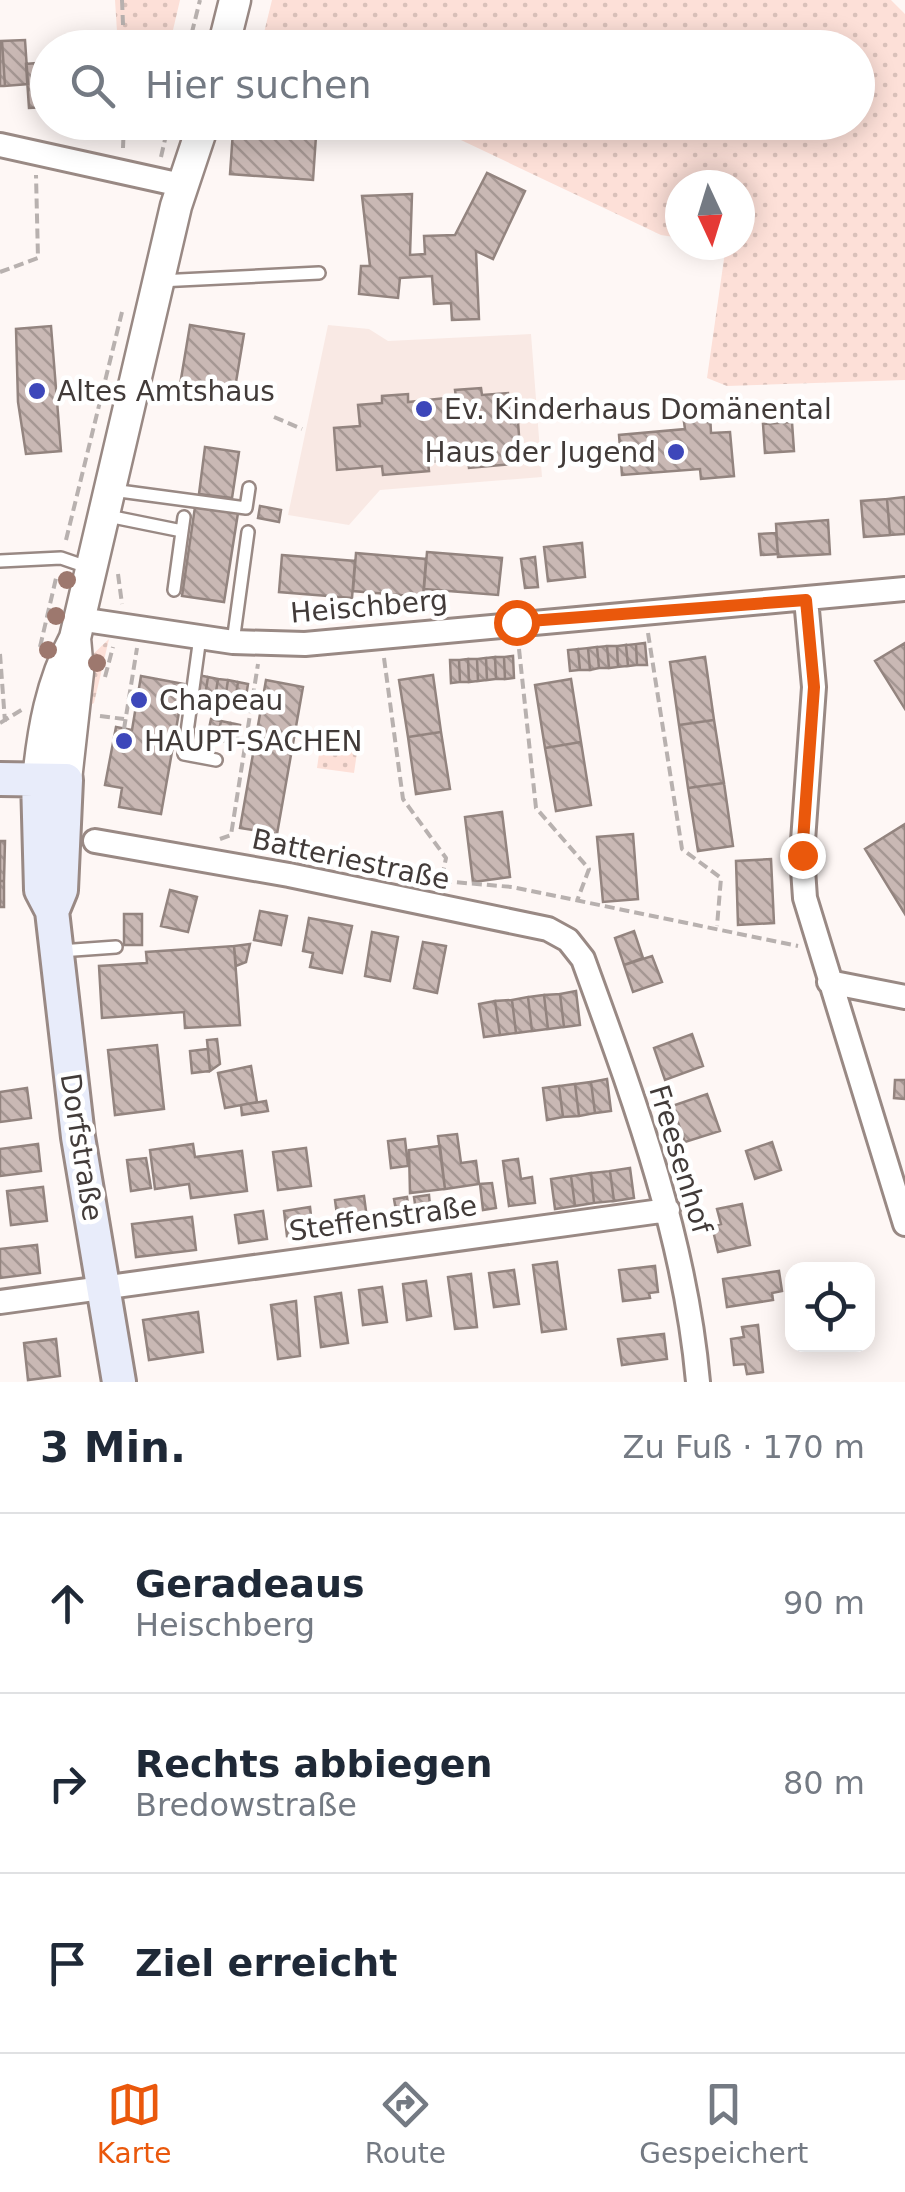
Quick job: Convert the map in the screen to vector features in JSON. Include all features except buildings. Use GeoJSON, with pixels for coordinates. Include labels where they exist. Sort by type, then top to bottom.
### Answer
{"type":"FeatureCollection","features":[{"type":"Feature","properties":{"kind":"main road"},"geometry":{"type":"LineString","coordinates":[[0,779],[52,780]]}},
{"type":"Feature","properties":{"kind":"main road","name":"Dorfstraße"},"geometry":{"type":"LineString","coordinates":[[52,780],[41,890],[52,912],[78,1137],[119,1382]]}},
{"type":"Feature","properties":{"kind":"street"},"geometry":{"type":"LineString","coordinates":[[212,30],[219,0]]}},
{"type":"Feature","properties":{"kind":"street"},"geometry":{"type":"LineString","coordinates":[[228,30],[235,0]]}},
{"type":"Feature","properties":{"kind":"street"},"geometry":{"type":"LineString","coordinates":[[52,780],[42,740],[58,670],[77,628],[76,563],[106,502],[157,281],[168,181],[182,140]]}},
{"type":"Feature","properties":{"kind":"street"},"geometry":{"type":"LineString","coordinates":[[168,181],[193,140]]}},
{"type":"Feature","properties":{"kind":"street"},"geometry":{"type":"LineString","coordinates":[[0,145],[168,181]]}},
{"type":"Feature","properties":{"kind":"street","name":"Heischberg"},"geometry":{"type":"LineString","coordinates":[[77,628],[141,629],[233,642],[374,639],[516,622],[905,589]]}},
{"type":"Feature","properties":{"kind":"street"},"geometry":{"type":"LineString","coordinates":[[806,600],[814,687],[802,855],[805,898],[905,1224]]}},
{"type":"Feature","properties":{"kind":"street","name":"Batteriestraße"},"geometry":{"type":"LineString","coordinates":[[95,842],[289,875],[548,929],[568,940],[582,959]]}},
{"type":"Feature","properties":{"kind":"street","name":"Freesenhof"},"geometry":{"type":"LineString","coordinates":[[582,959],[668,1210],[698,1382]]}},
{"type":"Feature","properties":{"kind":"street"},"geometry":{"type":"LineString","coordinates":[[829,982],[905,997]]}},
{"type":"Feature","properties":{"kind":"street","name":"Steffenstraße"},"geometry":{"type":"LineString","coordinates":[[0,1302],[668,1210]]}},
{"type":"Feature","properties":{"kind":"lane"},"geometry":{"type":"LineString","coordinates":[[157,281],[320,273]]}},
{"type":"Feature","properties":{"kind":"lane"},"geometry":{"type":"LineString","coordinates":[[106,502],[246,508],[249,488]]}},
{"type":"Feature","properties":{"kind":"lane"},"geometry":{"type":"LineString","coordinates":[[106,502],[182,531]]}},
{"type":"Feature","properties":{"kind":"lane"},"geometry":{"type":"LineString","coordinates":[[174,590],[184,517]]}},
{"type":"Feature","properties":{"kind":"lane"},"geometry":{"type":"LineString","coordinates":[[233,642],[248,532]]}},
{"type":"Feature","properties":{"kind":"lane"},"geometry":{"type":"LineString","coordinates":[[0,562],[76,563]]}},
{"type":"Feature","properties":{"kind":"lane"},"geometry":{"type":"LineString","coordinates":[[200,637],[184,754],[216,760]]}},
{"type":"Feature","properties":{"kind":"lane"},"geometry":{"type":"LineString","coordinates":[[55,952],[116,947]]}},
{"type":"Feature","properties":{"kind":"path"},"geometry":{"type":"LineString","coordinates":[[122,0],[123,30]]}},
{"type":"Feature","properties":{"kind":"path"},"geometry":{"type":"LineString","coordinates":[[192,30],[200,0]]}},
{"type":"Feature","properties":{"kind":"path"},"geometry":{"type":"LineString","coordinates":[[122,169],[123,140]]}},
{"type":"Feature","properties":{"kind":"path"},"geometry":{"type":"LineString","coordinates":[[168,181],[169,140]]}},
{"type":"Feature","properties":{"kind":"path"},"geometry":{"type":"LineString","coordinates":[[0,272],[38,258],[36,155]]}},
{"type":"Feature","properties":{"kind":"path"},"geometry":{"type":"LineString","coordinates":[[39,651],[76,563],[122,311]]}},
{"type":"Feature","properties":{"kind":"path"},"geometry":{"type":"LineString","coordinates":[[274,416],[302,428]]}},
{"type":"Feature","properties":{"kind":"path"},"geometry":{"type":"LineString","coordinates":[[645,613],[682,849],[721,878],[717,926]]}},
{"type":"Feature","properties":{"kind":"path"},"geometry":{"type":"LineString","coordinates":[[516,622],[536,808],[589,869],[577,901]]}},
{"type":"Feature","properties":{"kind":"path"},"geometry":{"type":"LineString","coordinates":[[124,729],[141,629]]}},
{"type":"Feature","properties":{"kind":"path"},"geometry":{"type":"LineString","coordinates":[[0,654],[2,723]]}},
{"type":"Feature","properties":{"kind":"path"},"geometry":{"type":"LineString","coordinates":[[385,666],[402,799],[446,858],[442,878],[512,887],[717,926],[798,946],[818,946]]}},
{"type":"Feature","properties":{"kind":"path"},"geometry":{"type":"LineString","coordinates":[[225,837],[231,835],[255,684]]}},
{"type":"Feature","properties":{"kind":"path"},"geometry":{"type":"LineString","coordinates":[[2,723],[26,706]]}},
{"type":"Feature","properties":{"kind":"path"},"geometry":{"type":"LineString","coordinates":[[95,715],[124,720]]}},
{"type":"Feature","properties":{"kind":"shaded area"},"geometry":{"type":"Polygon","coordinates":[[[115,0],[180,0],[173,30],[117,30],[115,0]]]}},
{"type":"Feature","properties":{"kind":"shaded area"},"geometry":{"type":"Polygon","coordinates":[[[272,0],[891,0],[905,14],[905,380],[727,386],[707,378],[724,260],[755,260],[755,170],[665,170],[665,236],[461,140],[875,140],[875,30],[265,30],[272,0]]]}},
{"type":"Feature","properties":{"kind":"shaded area","name":"Ev. Kinderhaus Domänental"},"geometry":{"type":"Polygon","coordinates":[[[328,325],[369,329],[388,341],[531,334],[542,477],[380,490],[349,525],[288,515],[328,325]]]}},
{"type":"Feature","properties":{"kind":"shaded area"},"geometry":{"type":"Polygon","coordinates":[[[109,639],[94,703],[87,707],[89,658],[109,639]]]}},
{"type":"Feature","properties":{"kind":"shaded area"},"geometry":{"type":"Polygon","coordinates":[[[322,733],[359,739],[354,773],[317,768],[322,733]]]}},
{"type":"Feature","properties":{"kind":"place","name":"Altes Amtshaus"},"geometry":{"type":"Point","coordinates":[37,391]}},
{"type":"Feature","properties":{"kind":"place","name":"Ev. Kinderhaus Domänental"},"geometry":{"type":"Point","coordinates":[424,409]}},
{"type":"Feature","properties":{"kind":"place","name":"Haus der Jugend"},"geometry":{"type":"Point","coordinates":[676,452]}},
{"type":"Feature","properties":{"kind":"place","name":"Chapeau"},"geometry":{"type":"Point","coordinates":[139,700]}},
{"type":"Feature","properties":{"kind":"place","name":"HAUPT-SACHEN"},"geometry":{"type":"Point","coordinates":[124,741]}},
{"type":"Feature","properties":{"kind":"route"},"geometry":{"type":"LineString","coordinates":[[516,622],[806,600],[814,734],[802,855]]}}]}
